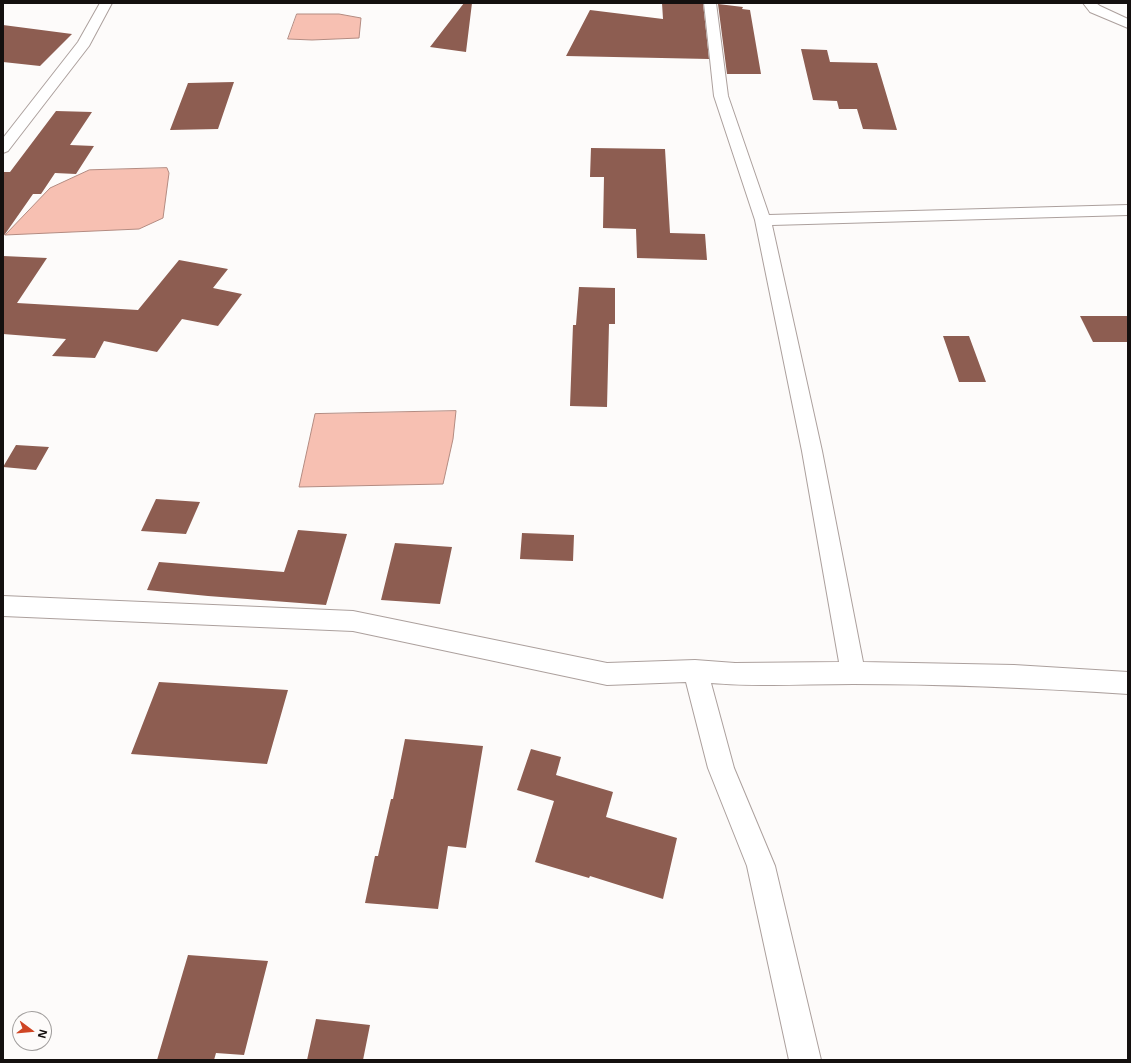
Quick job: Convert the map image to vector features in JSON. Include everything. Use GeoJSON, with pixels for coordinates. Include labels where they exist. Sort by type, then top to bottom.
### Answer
{"type":"FeatureCollection","features":[{"type":"Feature","properties":{"kind":"street"},"geometry":{"type":"LineString","coordinates":[[3,148],[84,43],[106,3]]}},
{"type":"Feature","properties":{"kind":"street"},"geometry":{"type":"LineString","coordinates":[[710,3],[721,96],[764,220],[812,452],[853,673]]}},
{"type":"Feature","properties":{"kind":"street"},"geometry":{"type":"LineString","coordinates":[[1089,3],[1095,9],[1128,24]]}},
{"type":"Feature","properties":{"kind":"street"},"geometry":{"type":"LineString","coordinates":[[764,220],[1128,210]]}},
{"type":"Feature","properties":{"kind":"street"},"geometry":{"type":"LineString","coordinates":[[3,606],[353,621],[607,674],[695,671],[735,674],[853,673],[1014,676],[1128,683]]}},
{"type":"Feature","properties":{"kind":"street"},"geometry":{"type":"LineString","coordinates":[[695,671],[721,768],[761,866],[805,1060]]}},
{"type":"Feature","properties":{"kind":"shaded area"},"geometry":{"type":"Polygon","coordinates":[[[297,14],[339,14],[361,18],[359,38],[312,40],[288,39],[297,14]]]}},
{"type":"Feature","properties":{"kind":"shaded area"},"geometry":{"type":"Polygon","coordinates":[[[167,168],[169,173],[163,218],[139,229],[5,235],[50,188],[89,170],[167,168]]]}},
{"type":"Feature","properties":{"kind":"shaded area"},"geometry":{"type":"Polygon","coordinates":[[[456,411],[453,439],[443,484],[299,487],[315,414],[456,411]]]}},
{"type":"Feature","properties":{"kind":"building"},"geometry":{"type":"Polygon","coordinates":[[[464,3],[472,3],[466,52],[430,47],[464,3]]]}},
{"type":"Feature","properties":{"kind":"building"},"geometry":{"type":"Polygon","coordinates":[[[662,3],[703,3],[709,59],[566,56],[590,10],[663,19],[662,3]]]}},
{"type":"Feature","properties":{"kind":"building"},"geometry":{"type":"Polygon","coordinates":[[[718,4],[743,7],[742,9],[750,10],[761,74],[727,74],[718,4]]]}},
{"type":"Feature","properties":{"kind":"building"},"geometry":{"type":"Polygon","coordinates":[[[3,25],[72,34],[40,66],[3,62],[3,25]]]}},
{"type":"Feature","properties":{"kind":"building"},"geometry":{"type":"Polygon","coordinates":[[[801,49],[827,50],[830,62],[877,63],[897,130],[863,129],[857,109],[839,109],[837,101],[813,100],[801,49]]]}},
{"type":"Feature","properties":{"kind":"building"},"geometry":{"type":"Polygon","coordinates":[[[234,82],[218,129],[170,130],[188,83],[234,82]]]}},
{"type":"Feature","properties":{"kind":"building"},"geometry":{"type":"Polygon","coordinates":[[[56,111],[92,112],[70,145],[94,146],[76,174],[55,173],[41,194],[33,194],[3,237],[3,172],[10,172],[56,111]]]}},
{"type":"Feature","properties":{"kind":"building"},"geometry":{"type":"Polygon","coordinates":[[[591,148],[665,149],[670,233],[705,234],[707,260],[637,258],[636,229],[603,228],[604,177],[590,177],[591,148]]]}},
{"type":"Feature","properties":{"kind":"building"},"geometry":{"type":"Polygon","coordinates":[[[3,256],[47,258],[17,303],[138,310],[179,260],[228,269],[213,288],[242,294],[218,326],[182,319],[157,352],[104,341],[95,358],[52,356],[66,339],[3,334],[3,256]]]}},
{"type":"Feature","properties":{"kind":"building"},"geometry":{"type":"Polygon","coordinates":[[[579,287],[615,288],[615,324],[609,324],[607,407],[570,406],[573,325],[576,325],[579,287]]]}},
{"type":"Feature","properties":{"kind":"building"},"geometry":{"type":"Polygon","coordinates":[[[1080,316],[1128,316],[1128,342],[1093,342],[1080,316]]]}},
{"type":"Feature","properties":{"kind":"building"},"geometry":{"type":"Polygon","coordinates":[[[943,336],[969,336],[986,382],[959,382],[943,336]]]}},
{"type":"Feature","properties":{"kind":"building"},"geometry":{"type":"Polygon","coordinates":[[[16,445],[49,447],[36,470],[3,467],[16,445]]]}},
{"type":"Feature","properties":{"kind":"building"},"geometry":{"type":"Polygon","coordinates":[[[156,499],[200,502],[186,534],[141,531],[156,499]]]}},
{"type":"Feature","properties":{"kind":"building"},"geometry":{"type":"Polygon","coordinates":[[[298,530],[347,534],[326,605],[147,590],[159,562],[284,572],[298,530]]]}},
{"type":"Feature","properties":{"kind":"building"},"geometry":{"type":"Polygon","coordinates":[[[522,533],[574,535],[573,561],[520,559],[522,533]]]}},
{"type":"Feature","properties":{"kind":"building"},"geometry":{"type":"Polygon","coordinates":[[[395,543],[452,547],[440,604],[381,600],[395,543]]]}},
{"type":"Feature","properties":{"kind":"building"},"geometry":{"type":"Polygon","coordinates":[[[159,682],[288,690],[267,764],[131,754],[159,682]]]}},
{"type":"Feature","properties":{"kind":"building"},"geometry":{"type":"Polygon","coordinates":[[[405,739],[483,746],[466,848],[448,846],[438,909],[365,903],[375,856],[378,856],[391,799],[393,799],[405,739]]]}},
{"type":"Feature","properties":{"kind":"building"},"geometry":{"type":"Polygon","coordinates":[[[531,749],[561,757],[556,775],[613,792],[606,817],[677,838],[663,899],[590,876],[589,878],[535,862],[554,801],[517,790],[531,749]]]}},
{"type":"Feature","properties":{"kind":"building"},"geometry":{"type":"Polygon","coordinates":[[[188,955],[268,961],[244,1055],[216,1053],[214,1060],[157,1060],[188,955]]]}},
{"type":"Feature","properties":{"kind":"building"},"geometry":{"type":"Polygon","coordinates":[[[316,1019],[370,1025],[363,1060],[307,1060],[316,1019]]]}}]}
